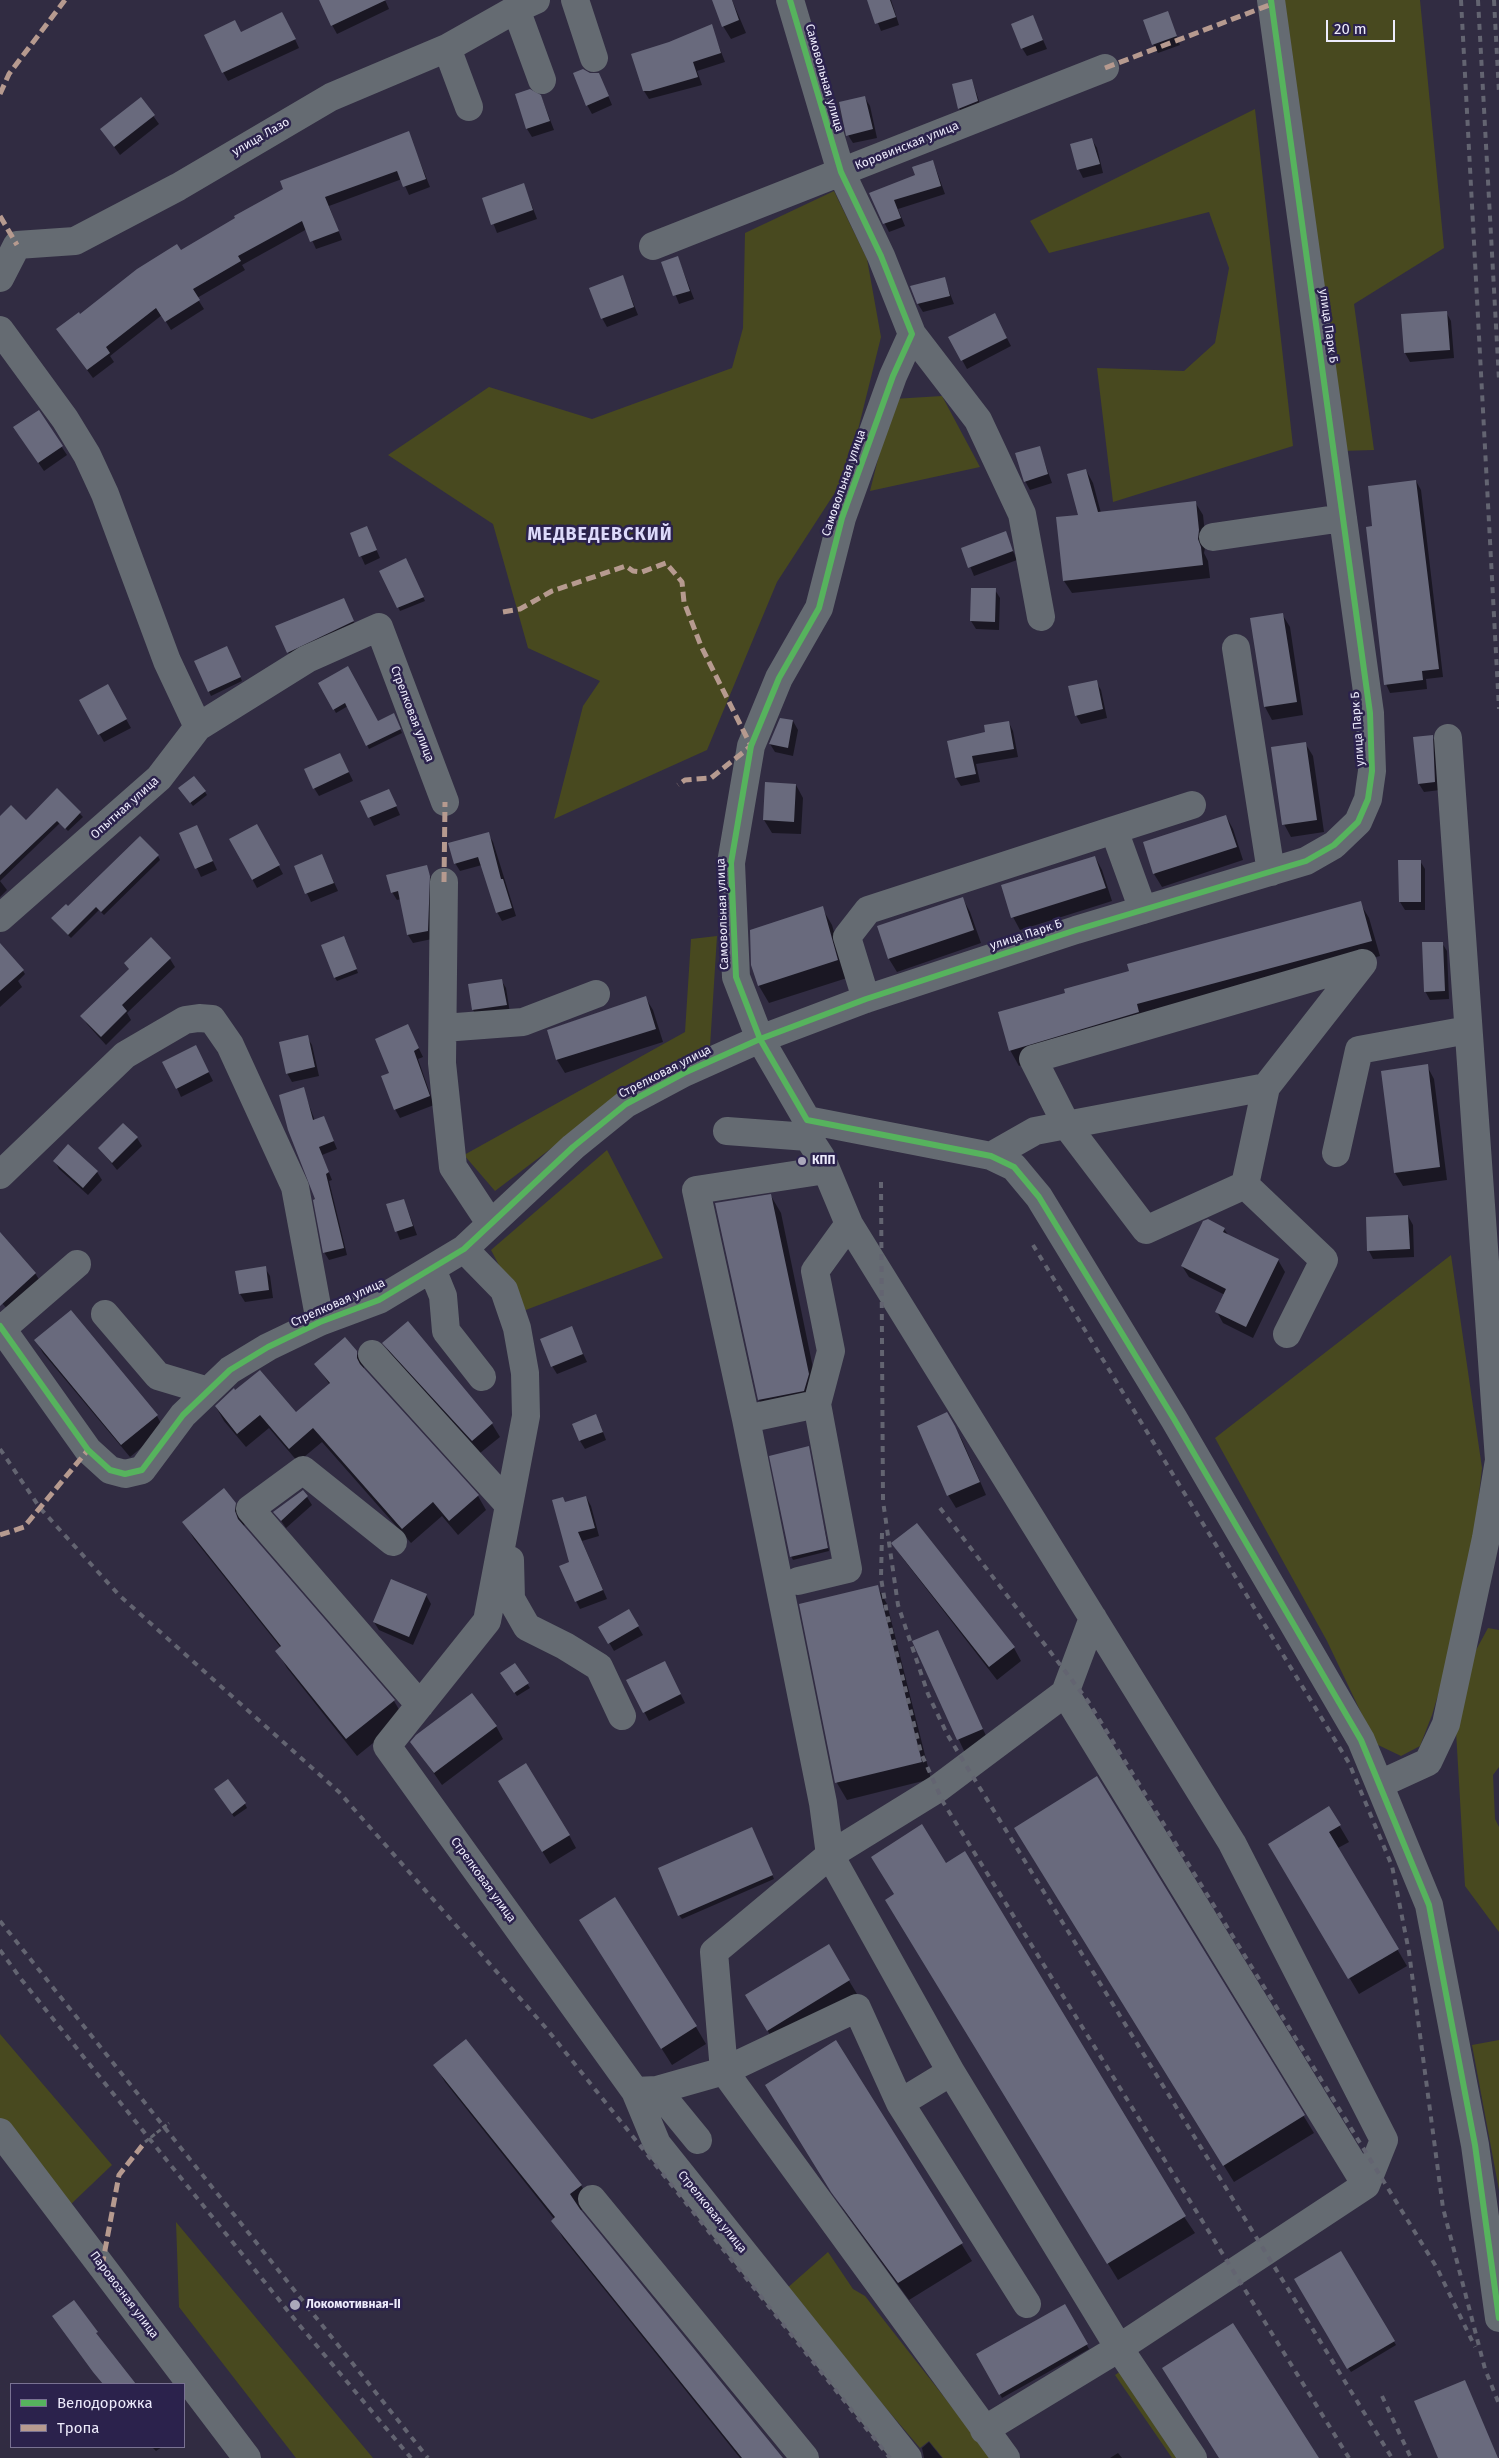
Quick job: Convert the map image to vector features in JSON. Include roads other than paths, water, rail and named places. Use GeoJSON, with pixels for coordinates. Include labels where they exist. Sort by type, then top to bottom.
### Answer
{"type":"FeatureCollection","features":[{"type":"Feature","properties":{"kind":"street"},"geometry":{"type":"LineString","coordinates":[[575,0],[594,58]]}},
{"type":"Feature","properties":{"kind":"street","name":"Самовольная улица"},"geometry":{"type":"LineString","coordinates":[[790,0],[841,172],[881,256],[912,334],[978,420],[1022,514],[1041,617]]}},
{"type":"Feature","properties":{"kind":"street","name":"улица Парк Б"},"geometry":{"type":"LineString","coordinates":[[760,1039],[866,999],[1143,910],[1306,861],[1334,845],[1358,822],[1368,799],[1372,771],[1370,714],[1271,0]]}},
{"type":"Feature","properties":{"kind":"street"},"geometry":{"type":"LineString","coordinates":[[526,4],[542,80]]}},
{"type":"Feature","properties":{"kind":"street","name":"улица Лазо"},"geometry":{"type":"LineString","coordinates":[[0,278],[17,245],[75,241],[178,186],[331,97],[447,48],[526,4]]}},
{"type":"Feature","properties":{"kind":"street"},"geometry":{"type":"LineString","coordinates":[[447,48],[469,107]]}},
{"type":"Feature","properties":{"kind":"street","name":"Коровинская улица"},"geometry":{"type":"LineString","coordinates":[[653,246],[1105,68]]}},
{"type":"Feature","properties":{"kind":"street"},"geometry":{"type":"LineString","coordinates":[[0,330],[65,419],[87,456],[105,494],[167,661],[198,727]]}},
{"type":"Feature","properties":{"kind":"street","name":"Самовольная улица"},"geometry":{"type":"LineString","coordinates":[[912,334],[893,376],[842,518],[819,608],[779,678],[751,746],[731,864],[736,978],[760,1039],[807,1129],[849,1224],[1232,1843],[1384,2140],[1366,2184]]}},
{"type":"Feature","properties":{"kind":"street"},"geometry":{"type":"LineString","coordinates":[[1213,537],[1343,518]]}},
{"type":"Feature","properties":{"kind":"street","name":"Опытная улица"},"geometry":{"type":"LineString","coordinates":[[0,918],[159,778],[198,727],[307,659],[379,627]]}},
{"type":"Feature","properties":{"kind":"street","name":"Стрелковая улица"},"geometry":{"type":"LineString","coordinates":[[379,627],[445,802]]}},
{"type":"Feature","properties":{"kind":"street"},"geometry":{"type":"LineString","coordinates":[[1236,648],[1271,872]]}},
{"type":"Feature","properties":{"kind":"street"},"geometry":{"type":"LineString","coordinates":[[1380,1784],[1428,1762],[1446,1724],[1486,1538],[1499,1460],[1448,738]]}},
{"type":"Feature","properties":{"kind":"street"},"geometry":{"type":"LineString","coordinates":[[866,999],[847,937],[868,910],[1192,805]]}},
{"type":"Feature","properties":{"kind":"street"},"geometry":{"type":"LineString","coordinates":[[1114,830],[1143,910]]}},
{"type":"Feature","properties":{"kind":"street"},"geometry":{"type":"LineString","coordinates":[[444,882],[442,1063],[453,1166],[490,1223]]}},
{"type":"Feature","properties":{"kind":"street"},"geometry":{"type":"LineString","coordinates":[[1363,963],[1266,1087],[1245,1186],[1146,1230],[1067,1126],[1033,1059],[1363,963]]}},
{"type":"Feature","properties":{"kind":"street"},"geometry":{"type":"LineString","coordinates":[[443,1028],[523,1022],[596,994]]}},
{"type":"Feature","properties":{"kind":"street","name":"Стрелковая улица"},"geometry":{"type":"LineString","coordinates":[[0,1174],[125,1055],[186,1020],[199,1018],[212,1020],[230,1046],[295,1187],[320,1322]]}},
{"type":"Feature","properties":{"kind":"street"},"geometry":{"type":"LineString","coordinates":[[1336,1153],[1359,1050],[1468,1030]]}},
{"type":"Feature","properties":{"kind":"street","name":"Стрелковая улица"},"geometry":{"type":"LineString","coordinates":[[1,1328],[88,1450],[110,1470],[125,1474],[142,1470],[184,1415],[230,1370],[268,1347],[320,1322],[379,1300],[432,1269],[464,1249],[572,1147],[626,1104],[684,1073],[760,1039]]}},
{"type":"Feature","properties":{"kind":"street"},"geometry":{"type":"LineString","coordinates":[[991,1156],[1034,1131],[1266,1087]]}},
{"type":"Feature","properties":{"kind":"street"},"geometry":{"type":"LineString","coordinates":[[726,1131],[807,1129],[991,1156],[1014,1166],[1039,1197],[1174,1419],[1361,1740],[1380,1784],[1429,1904],[1475,2145],[1499,2318]]}},
{"type":"Feature","properties":{"kind":"street"},"geometry":{"type":"LineString","coordinates":[[826,1170],[696,1190],[746,1419],[824,1803],[830,1855],[951,2072],[1119,2348],[1193,2458]]}},
{"type":"Feature","properties":{"kind":"street"},"geometry":{"type":"LineString","coordinates":[[1245,1186],[1324,1260],[1287,1334]]}},
{"type":"Feature","properties":{"kind":"street"},"geometry":{"type":"LineString","coordinates":[[798,1581],[848,1569],[817,1404],[831,1351],[815,1271],[849,1224]]}},
{"type":"Feature","properties":{"kind":"street","name":"Стрелковая улица"},"geometry":{"type":"LineString","coordinates":[[464,1249],[504,1290],[517,1328],[525,1373],[526,1416],[486,1621],[388,1746],[646,2091],[658,2144],[908,2458]]}},
{"type":"Feature","properties":{"kind":"street"},"geometry":{"type":"LineString","coordinates":[[1,1328],[77,1264]]}},
{"type":"Feature","properties":{"kind":"street"},"geometry":{"type":"LineString","coordinates":[[432,1269],[443,1296],[446,1331],[482,1377]]}},
{"type":"Feature","properties":{"kind":"street"},"geometry":{"type":"LineString","coordinates":[[105,1314],[158,1376],[208,1391]]}},
{"type":"Feature","properties":{"kind":"street"},"geometry":{"type":"LineString","coordinates":[[372,1354],[507,1513],[511,1599],[527,1627],[565,1646],[599,1667],[622,1716]]}},
{"type":"Feature","properties":{"kind":"street"},"geometry":{"type":"LineString","coordinates":[[746,1419],[817,1404]]}},
{"type":"Feature","properties":{"kind":"street"},"geometry":{"type":"LineString","coordinates":[[394,1542],[303,1470],[250,1509],[420,1705]]}},
{"type":"Feature","properties":{"kind":"street"},"geometry":{"type":"LineString","coordinates":[[1006,2458],[724,2071],[714,1952],[830,1855],[937,1789],[1065,1693],[1092,1618]]}},
{"type":"Feature","properties":{"kind":"street"},"geometry":{"type":"LineString","coordinates":[[984,2430],[1119,2348],[1366,2184],[1065,1693]]}},
{"type":"Feature","properties":{"kind":"street"},"geometry":{"type":"LineString","coordinates":[[646,2091],[724,2071],[856,2008],[900,2104],[1027,2304]]}},
{"type":"Feature","properties":{"kind":"street"},"geometry":{"type":"LineString","coordinates":[[900,2104],[951,2072]]}},
{"type":"Feature","properties":{"kind":"street"},"geometry":{"type":"LineString","coordinates":[[646,2091],[698,2140]]}},
{"type":"Feature","properties":{"kind":"street","name":"Паровозная улица"},"geometry":{"type":"LineString","coordinates":[[0,2132],[247,2458]]}},
{"type":"Feature","properties":{"kind":"street"},"geometry":{"type":"LineString","coordinates":[[592,2199],[805,2458]]}},
{"type":"Feature","properties":{"kind":"railway"},"geometry":{"type":"LineString","coordinates":[[1461,0],[1499,709]]}},
{"type":"Feature","properties":{"kind":"railway"},"geometry":{"type":"LineString","coordinates":[[1478,0],[1499,380]]}},
{"type":"Feature","properties":{"kind":"railway"},"geometry":{"type":"LineString","coordinates":[[1494,0],[1499,93]]}},
{"type":"Feature","properties":{"kind":"railway"},"geometry":{"type":"LineString","coordinates":[[881,1182],[883,1501],[898,1605],[928,1694],[947,1734],[967,1767],[1392,2458]]}},
{"type":"Feature","properties":{"kind":"railway"},"geometry":{"type":"LineString","coordinates":[[1033,1245],[1349,1763],[1392,1866],[1409,1952],[1443,2208],[1485,2369],[1499,2404]]}},
{"type":"Feature","properties":{"kind":"railway"},"geometry":{"type":"LineString","coordinates":[[0,1449],[40,1508],[119,1595],[339,1792],[546,2028],[890,2458]]}},
{"type":"Feature","properties":{"kind":"railway"},"geometry":{"type":"LineString","coordinates":[[940,1508],[1088,1701],[1437,2268],[1475,2347]]}},
{"type":"Feature","properties":{"kind":"railway"},"geometry":{"type":"LineString","coordinates":[[882,1533],[881,1578],[887,1614],[921,1753],[943,1802],[1349,2458]]}},
{"type":"Feature","properties":{"kind":"railway"},"geometry":{"type":"LineString","coordinates":[[0,1921],[428,2458]]}},
{"type":"Feature","properties":{"kind":"railway"},"geometry":{"type":"LineString","coordinates":[[0,1950],[21,1979],[296,2321],[411,2458]]}},
{"type":"Feature","properties":{"kind":"railway"},"geometry":{"type":"LineString","coordinates":[[1382,2396],[1411,2458]]}},
{"type":"Feature","properties":{"kind":"place","name":"КПП"},"geometry":{"type":"Point","coordinates":[802,1161]}},
{"type":"Feature","properties":{"kind":"place","name":"Локомотивная-II"},"geometry":{"type":"Point","coordinates":[295,2305]}},
{"type":"Feature","properties":{"kind":"district","name":"МЕДВЕДЕВСКИЙ"},"geometry":{"type":"Point","coordinates":[600,535]}}]}
